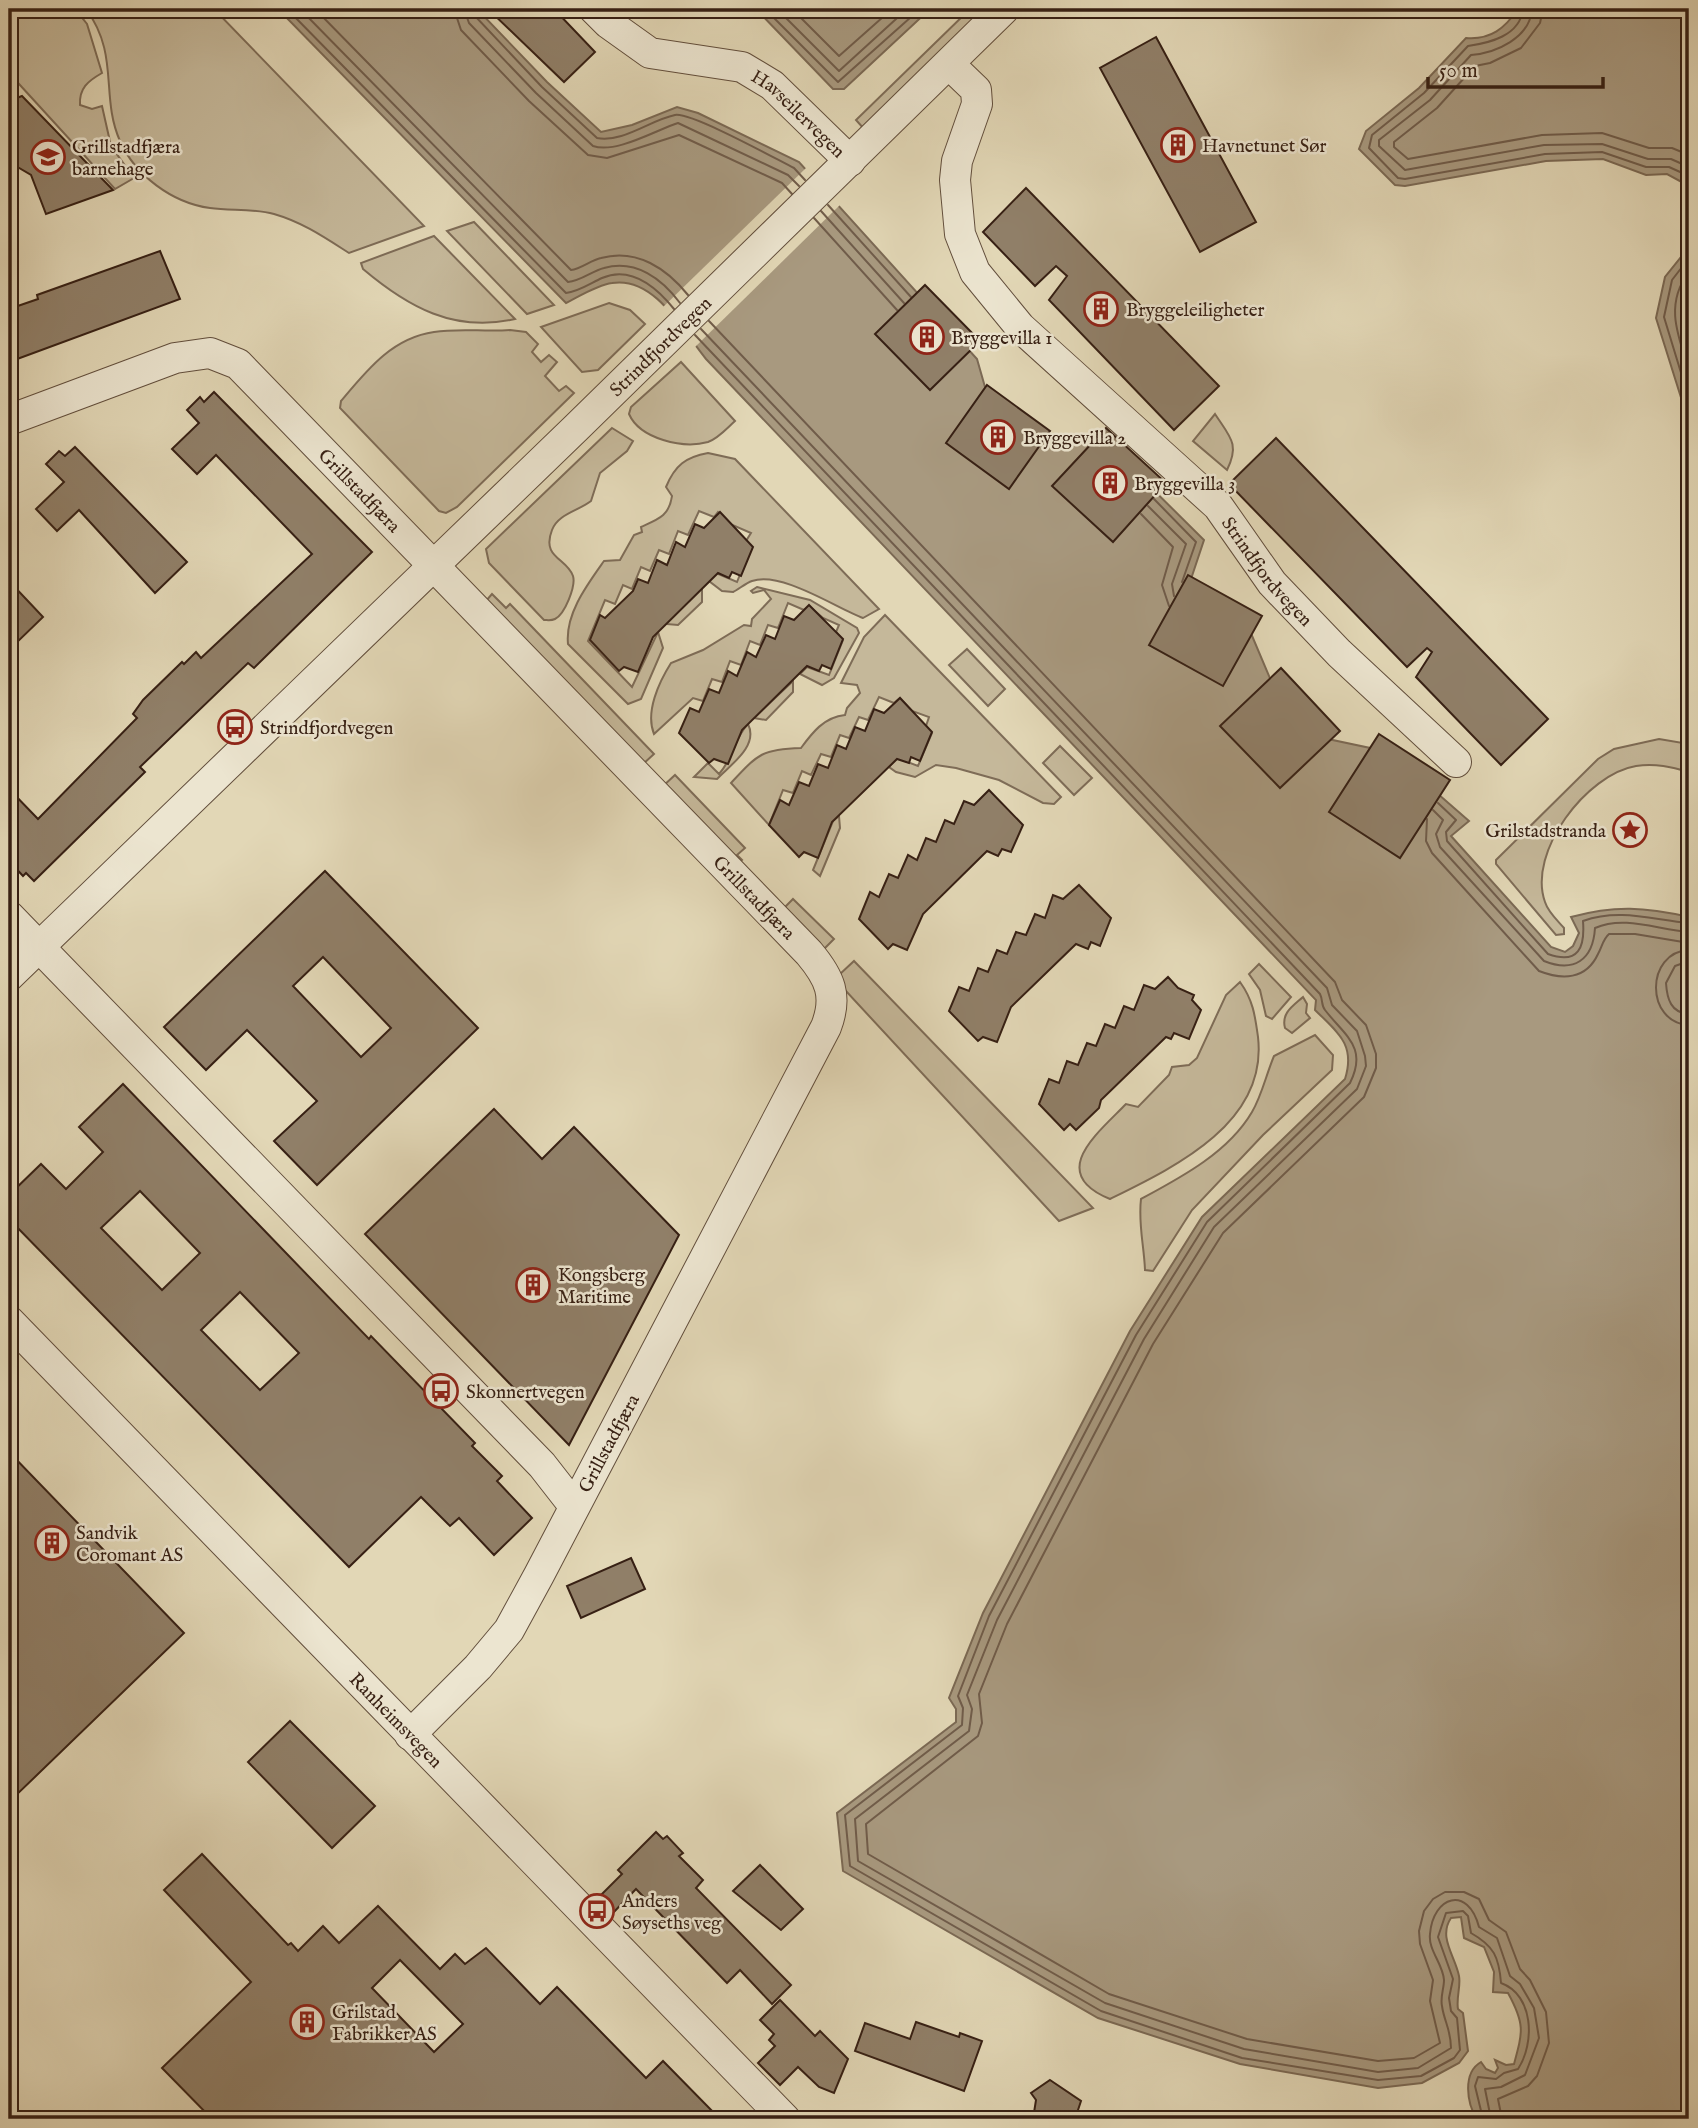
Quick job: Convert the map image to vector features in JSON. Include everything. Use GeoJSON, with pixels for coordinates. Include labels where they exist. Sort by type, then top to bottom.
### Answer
{"type":"FeatureCollection","features":[{"type":"Feature","properties":{"kind":"street","name":"Havseilervegen"},"geometry":{"type":"LineString","coordinates":[[594,9],[608,23],[650,53],[743,67],[772,85],[840,170]]}},
{"type":"Feature","properties":{"kind":"street","name":"Strindfjordvegen"},"geometry":{"type":"LineString","coordinates":[[9,976],[1004,9]]}},
{"type":"Feature","properties":{"kind":"street","name":"Strindfjordvegen"},"geometry":{"type":"LineString","coordinates":[[949,64],[976,90],[977,104],[957,161],[954,180],[960,234],[975,272],[1020,327],[1218,506],[1272,583],[1339,653],[1456,762]]}},
{"type":"Feature","properties":{"kind":"street","name":"Grillstadfjæra"},"geometry":{"type":"LineString","coordinates":[[9,420],[175,358],[210,353],[224,356],[238,364],[809,953],[824,973],[833,1000],[826,1027],[509,1630],[478,1667],[410,1735]]}},
{"type":"Feature","properties":{"kind":"street"},"geometry":{"type":"LineString","coordinates":[[9,916],[542,1465],[574,1506]]}},
{"type":"Feature","properties":{"kind":"street","name":"Ranheimsvegen"},"geometry":{"type":"LineString","coordinates":[[9,1321],[785,2119]]}},
{"type":"Feature","properties":{"kind":"shaded area"},"geometry":{"type":"Polygon","coordinates":[[[9,9],[75,9],[87,24],[102,73],[85,86],[80,105],[92,109],[102,106],[111,146],[134,178],[115,189],[9,73],[9,9]]]}},
{"type":"Feature","properties":{"kind":"shaded area"},"geometry":{"type":"Polygon","coordinates":[[[86,9],[214,9],[424,226],[349,253],[313,230],[284,217],[258,211],[210,208],[169,194],[145,176],[120,141],[111,108],[103,43],[86,9]]]}},
{"type":"Feature","properties":{"kind":"shaded area"},"geometry":{"type":"Polygon","coordinates":[[[970,9],[990,9],[865,130],[856,120],[970,9]]]}},
{"type":"Feature","properties":{"kind":"shaded area"},"geometry":{"type":"Polygon","coordinates":[[[474,222],[554,305],[527,314],[447,231],[474,222]]]}},
{"type":"Feature","properties":{"kind":"shaded area"},"geometry":{"type":"Polygon","coordinates":[[[434,236],[515,319],[472,322],[433,314],[397,295],[363,269],[361,263],[434,236]]]}},
{"type":"Feature","properties":{"kind":"shaded area"},"geometry":{"type":"Polygon","coordinates":[[[609,303],[630,310],[645,324],[598,370],[582,372],[541,327],[609,303]]]}},
{"type":"Feature","properties":{"kind":"shaded area"},"geometry":{"type":"Polygon","coordinates":[[[443,331],[526,332],[538,344],[532,352],[541,362],[549,355],[557,362],[545,376],[559,391],[566,386],[574,393],[457,507],[446,513],[439,511],[340,408],[341,401],[382,357],[393,348],[419,335],[443,331]]]}},
{"type":"Feature","properties":{"kind":"shaded area"},"geometry":{"type":"Polygon","coordinates":[[[681,362],[735,421],[708,442],[687,444],[663,440],[642,430],[629,414],[631,407],[681,362]]]}},
{"type":"Feature","properties":{"kind":"shaded area"},"geometry":{"type":"Polygon","coordinates":[[[1215,414],[1232,441],[1233,454],[1227,470],[1193,441],[1215,414]]]}},
{"type":"Feature","properties":{"kind":"shaded area"},"geometry":{"type":"Polygon","coordinates":[[[612,428],[633,441],[627,451],[600,473],[591,501],[564,516],[552,530],[549,539],[552,552],[570,570],[573,581],[571,593],[562,612],[555,619],[544,620],[489,563],[486,549],[612,428]]]}},
{"type":"Feature","properties":{"kind":"shaded area"},"geometry":{"type":"Polygon","coordinates":[[[708,453],[735,459],[879,609],[863,618],[809,592],[764,579],[750,582],[733,592],[722,591],[709,581],[716,573],[737,582],[751,547],[746,541],[751,533],[730,524],[718,512],[714,517],[699,511],[688,535],[678,531],[669,554],[659,550],[650,571],[641,567],[632,589],[623,585],[615,604],[605,600],[588,641],[632,687],[658,632],[663,648],[641,699],[628,704],[568,644],[570,622],[578,600],[604,561],[620,560],[634,535],[642,532],[641,527],[666,512],[672,496],[666,487],[677,468],[693,457],[708,453]]]}},
{"type":"Feature","properties":{"kind":"shaded area"},"geometry":{"type":"Polygon","coordinates":[[[702,587],[702,602],[678,625],[666,624],[702,587]]]}},
{"type":"Feature","properties":{"kind":"shaded area"},"geometry":{"type":"Polygon","coordinates":[[[757,587],[810,600],[857,628],[859,633],[834,678],[822,685],[800,674],[807,667],[829,675],[843,640],[836,632],[839,625],[823,618],[809,606],[804,610],[788,603],[778,628],[768,625],[760,645],[750,641],[741,665],[730,661],[722,682],[712,679],[703,701],[693,698],[654,734],[652,707],[671,663],[703,650],[744,625],[751,626],[752,619],[771,599],[764,590],[753,593],[751,591],[757,587]]]}},
{"type":"Feature","properties":{"kind":"shaded area"},"geometry":{"type":"Polygon","coordinates":[[[492,594],[506,608],[510,604],[654,754],[642,765],[485,602],[492,594]]]}},
{"type":"Feature","properties":{"kind":"shaded area"},"geometry":{"type":"Polygon","coordinates":[[[885,615],[1061,797],[1054,804],[1043,803],[999,780],[956,768],[936,765],[915,777],[896,772],[889,767],[897,758],[918,766],[932,733],[926,726],[929,717],[912,711],[900,698],[894,703],[879,697],[868,720],[859,717],[849,738],[840,735],[831,757],[821,754],[811,775],[802,771],[793,793],[783,790],[769,825],[731,783],[755,759],[777,750],[801,748],[825,722],[845,715],[847,708],[860,693],[857,685],[841,683],[864,637],[885,615]]]}},
{"type":"Feature","properties":{"kind":"shaded area"},"geometry":{"type":"Polygon","coordinates":[[[967,649],[1005,689],[988,706],[949,665],[967,649]]]}},
{"type":"Feature","properties":{"kind":"shaded area"},"geometry":{"type":"Polygon","coordinates":[[[793,681],[793,692],[766,720],[754,718],[793,681]]]}},
{"type":"Feature","properties":{"kind":"shaded area"},"geometry":{"type":"Polygon","coordinates":[[[748,724],[750,740],[742,754],[717,779],[694,777],[708,763],[719,774],[748,724]]]}},
{"type":"Feature","properties":{"kind":"shaded area"},"geometry":{"type":"Polygon","coordinates":[[[1659,739],[1689,744],[1689,772],[1650,765],[1617,772],[1581,799],[1565,818],[1553,839],[1545,861],[1542,882],[1546,906],[1564,928],[1564,934],[1556,935],[1496,864],[1496,860],[1598,759],[1614,749],[1659,739]]]}},
{"type":"Feature","properties":{"kind":"shaded area"},"geometry":{"type":"Polygon","coordinates":[[[1060,746],[1092,778],[1074,795],[1043,763],[1060,746]]]}},
{"type":"Feature","properties":{"kind":"shaded area"},"geometry":{"type":"Polygon","coordinates":[[[675,775],[745,848],[737,855],[742,860],[737,864],[662,787],[675,775]]]}},
{"type":"Feature","properties":{"kind":"shaded area"},"geometry":{"type":"Polygon","coordinates":[[[839,816],[840,828],[820,876],[813,870],[833,821],[839,816]]]}},
{"type":"Feature","properties":{"kind":"shaded area"},"geometry":{"type":"Polygon","coordinates":[[[793,899],[834,939],[822,951],[782,910],[793,899]]]}},
{"type":"Feature","properties":{"kind":"shaded area"},"geometry":{"type":"Polygon","coordinates":[[[854,961],[1093,1208],[1059,1221],[845,990],[840,974],[854,961]]]}},
{"type":"Feature","properties":{"kind":"shaded area"},"geometry":{"type":"Polygon","coordinates":[[[1259,964],[1291,997],[1272,1019],[1266,1016],[1260,990],[1249,974],[1259,964]]]}},
{"type":"Feature","properties":{"kind":"shaded area"},"geometry":{"type":"Polygon","coordinates":[[[1240,982],[1251,1002],[1254,1015],[1258,1037],[1257,1067],[1248,1094],[1233,1118],[1188,1156],[1110,1199],[1091,1189],[1082,1177],[1080,1165],[1092,1140],[1126,1104],[1138,1107],[1169,1075],[1172,1067],[1189,1065],[1197,1058],[1226,995],[1240,982]]]}},
{"type":"Feature","properties":{"kind":"shaded area"},"geometry":{"type":"Polygon","coordinates":[[[1303,997],[1307,1004],[1306,1013],[1310,1018],[1292,1033],[1285,1028],[1285,1018],[1289,1010],[1303,997]]]}},
{"type":"Feature","properties":{"kind":"shaded area"},"geometry":{"type":"Polygon","coordinates":[[[1315,1035],[1333,1055],[1332,1070],[1263,1135],[1192,1210],[1153,1271],[1145,1270],[1141,1199],[1202,1163],[1230,1140],[1252,1112],[1274,1056],[1315,1035]]]}},
{"type":"Feature","properties":{"kind":"water"},"geometry":{"type":"Polygon","coordinates":[[[278,9],[477,9],[547,82],[601,132],[632,125],[677,107],[698,113],[799,162],[977,359],[989,401],[1040,441],[1102,439],[1204,540],[1188,588],[1250,631],[1272,683],[1328,739],[1375,749],[1422,780],[1469,821],[1451,836],[1551,947],[1565,952],[1573,946],[1579,933],[1571,917],[1587,913],[1630,909],[1689,917],[1689,973],[1682,983],[1683,993],[1689,1001],[1689,2119],[1477,2119],[1469,2097],[1471,2073],[1481,2062],[1486,2069],[1495,2073],[1498,2068],[1495,2060],[1506,2065],[1514,2064],[1521,2028],[1508,1993],[1493,1992],[1494,1972],[1484,1947],[1464,1938],[1461,1917],[1451,1918],[1446,1932],[1459,1976],[1458,2009],[1463,2013],[1468,2051],[1459,2063],[1422,2083],[1378,2088],[1240,2064],[1098,2018],[843,1871],[837,1813],[956,1722],[956,1709],[949,1698],[983,1613],[1130,1331],[1202,1217],[1345,1079],[1348,1067],[1346,1048],[1337,1032],[1315,1010],[1316,1000],[706,359],[655,297],[642,288],[627,283],[612,283],[566,303],[278,9]]]}},
{"type":"Feature","properties":{"kind":"water"},"geometry":{"type":"Polygon","coordinates":[[[756,9],[930,9],[844,89],[833,89],[756,9]]]}},
{"type":"Feature","properties":{"kind":"water"},"geometry":{"type":"Polygon","coordinates":[[[1518,9],[1689,9],[1689,186],[1667,174],[1646,175],[1603,159],[1546,161],[1405,186],[1395,185],[1359,149],[1366,131],[1419,88],[1466,38],[1490,35],[1508,22],[1518,9]]]}},
{"type":"Feature","properties":{"kind":"water"},"geometry":{"type":"Polygon","coordinates":[[[1689,247],[1689,423],[1656,318],[1665,277],[1689,247]]]}},
{"type":"Feature","properties":{"kind":"pier"},"geometry":{"type":"Polygon","coordinates":[[[807,167],[841,204],[693,349],[661,309],[807,167]]]}},
{"type":"Feature","properties":{"kind":"building"},"geometry":{"type":"Polygon","coordinates":[[[488,9],[554,9],[595,52],[564,82],[488,9]]]}},
{"type":"Feature","properties":{"kind":"building","name":"Havnetunet Sør"},"geometry":{"type":"Polygon","coordinates":[[[1156,37],[1256,222],[1200,252],[1100,68],[1156,37]]]}},
{"type":"Feature","properties":{"kind":"building"},"geometry":{"type":"Polygon","coordinates":[[[22,96],[113,190],[46,214],[31,175],[9,162],[9,101],[22,96]]]}},
{"type":"Feature","properties":{"kind":"building","name":"Bryggeleiligheter"},"geometry":{"type":"Polygon","coordinates":[[[1026,188],[1219,386],[1174,430],[1049,300],[1067,276],[1056,266],[1035,286],[983,232],[1026,188]]]}},
{"type":"Feature","properties":{"kind":"building"},"geometry":{"type":"Polygon","coordinates":[[[160,251],[180,299],[9,362],[9,309],[38,299],[37,295],[160,251]]]}},
{"type":"Feature","properties":{"kind":"building","name":"Bryggevilla 1"},"geometry":{"type":"Polygon","coordinates":[[[925,285],[980,341],[930,390],[875,334],[925,285]]]}},
{"type":"Feature","properties":{"kind":"building","name":"Bryggevilla 2"},"geometry":{"type":"Polygon","coordinates":[[[987,385],[1050,431],[1009,489],[946,443],[987,385]]]}},
{"type":"Feature","properties":{"kind":"building"},"geometry":{"type":"Polygon","coordinates":[[[214,392],[372,552],[254,668],[248,663],[140,767],[145,772],[34,881],[26,873],[23,876],[9,861],[9,789],[38,819],[137,718],[133,714],[143,700],[182,662],[184,664],[196,652],[201,658],[312,554],[216,455],[197,474],[172,449],[199,423],[187,410],[200,397],[204,402],[214,392]]]}},
{"type":"Feature","properties":{"kind":"building","name":"Bryggevilla 3"},"geometry":{"type":"Polygon","coordinates":[[[1106,428],[1166,483],[1113,542],[1052,486],[1106,428]]]}},
{"type":"Feature","properties":{"kind":"building"},"geometry":{"type":"Polygon","coordinates":[[[1276,438],[1548,719],[1501,765],[1416,677],[1432,652],[1427,648],[1407,667],[1229,484],[1276,438]]]}},
{"type":"Feature","properties":{"kind":"building"},"geometry":{"type":"Polygon","coordinates":[[[75,447],[187,562],[155,593],[79,510],[57,531],[36,509],[64,482],[46,464],[59,451],[65,456],[75,447]]]}},
{"type":"Feature","properties":{"kind":"building"},"geometry":{"type":"Polygon","coordinates":[[[720,512],[753,547],[741,576],[732,572],[729,578],[718,573],[653,637],[638,672],[624,667],[619,671],[590,640],[600,615],[605,618],[633,591],[638,579],[648,583],[657,560],[667,565],[676,542],[685,547],[695,524],[704,528],[720,512]]]}},
{"type":"Feature","properties":{"kind":"building"},"geometry":{"type":"Polygon","coordinates":[[[1188,575],[1262,616],[1223,686],[1149,645],[1188,575]]]}},
{"type":"Feature","properties":{"kind":"building"},"geometry":{"type":"Polygon","coordinates":[[[9,581],[43,617],[9,650],[9,581]]]}},
{"type":"Feature","properties":{"kind":"building"},"geometry":{"type":"Polygon","coordinates":[[[809,605],[843,639],[831,669],[822,665],[819,671],[807,666],[742,730],[728,764],[714,759],[709,763],[679,733],[690,708],[699,712],[709,689],[719,693],[728,671],[737,676],[747,652],[756,657],[766,635],[775,639],[784,616],[794,620],[809,605]]]}},
{"type":"Feature","properties":{"kind":"building"},"geometry":{"type":"Polygon","coordinates":[[[1281,668],[1340,731],[1280,788],[1220,726],[1281,668]]]}},
{"type":"Feature","properties":{"kind":"building"},"geometry":{"type":"Polygon","coordinates":[[[900,698],[932,732],[920,761],[911,757],[909,763],[897,759],[832,822],[818,858],[804,852],[799,857],[769,825],[780,800],[789,805],[799,782],[809,786],[818,764],[828,768],[837,745],[846,749],[855,727],[865,731],[874,709],[884,713],[900,698]]]}},
{"type":"Feature","properties":{"kind":"building"},"geometry":{"type":"Polygon","coordinates":[[[1379,734],[1450,780],[1400,858],[1329,812],[1379,734]]]}},
{"type":"Feature","properties":{"kind":"building"},"geometry":{"type":"Polygon","coordinates":[[[989,790],[1023,825],[1011,852],[1002,849],[998,856],[987,851],[923,914],[907,950],[893,944],[888,949],[859,919],[870,892],[879,897],[889,874],[898,878],[908,855],[917,860],[926,838],[936,842],[945,820],[954,824],[964,801],[974,805],[989,790]]]}},
{"type":"Feature","properties":{"kind":"building"},"geometry":{"type":"Polygon","coordinates":[[[325,871],[478,1028],[317,1185],[274,1141],[317,1101],[247,1030],[206,1070],[164,1027],[325,871]],[[323,957],[293,986],[361,1057],[391,1028],[323,957]]]}},
{"type":"Feature","properties":{"kind":"building"},"geometry":{"type":"Polygon","coordinates":[[[1079,885],[1111,918],[1100,946],[1091,942],[1088,949],[1076,944],[1011,1007],[997,1042],[983,1037],[978,1041],[949,1011],[959,987],[969,991],[978,968],[988,972],[997,950],[1007,954],[1016,932],[1026,935],[1035,914],[1045,918],[1053,895],[1063,899],[1079,885]]]}},
{"type":"Feature","properties":{"kind":"building"},"geometry":{"type":"Polygon","coordinates":[[[1168,977],[1178,988],[1194,995],[1192,1000],[1201,1010],[1189,1039],[1174,1033],[1171,1039],[1166,1037],[1101,1100],[1099,1108],[1076,1130],[1070,1124],[1064,1130],[1039,1104],[1049,1079],[1059,1083],[1067,1061],[1078,1065],[1087,1043],[1096,1046],[1105,1024],[1115,1028],[1124,1006],[1134,1010],[1144,985],[1155,989],[1168,977]]]}},
{"type":"Feature","properties":{"kind":"building"},"geometry":{"type":"Polygon","coordinates":[[[123,1084],[369,1339],[371,1336],[475,1443],[472,1446],[502,1476],[497,1481],[532,1518],[494,1555],[459,1518],[450,1526],[421,1497],[349,1567],[9,1219],[9,1195],[41,1164],[66,1189],[103,1152],[79,1127],[123,1084]],[[140,1191],[101,1228],[162,1290],[200,1253],[140,1191]],[[240,1292],[201,1330],[260,1390],[299,1353],[240,1292]]]}},
{"type":"Feature","properties":{"kind":"building","name":"Kongsberg Maritime"},"geometry":{"type":"Polygon","coordinates":[[[494,1109],[542,1159],[574,1127],[679,1235],[569,1445],[365,1234],[494,1109]]]}},
{"type":"Feature","properties":{"kind":"building","name":"Sandvik Coromant AS"},"geometry":{"type":"Polygon","coordinates":[[[9,1452],[184,1633],[9,1802],[9,1452]]]}},
{"type":"Feature","properties":{"kind":"building"},"geometry":{"type":"Polygon","coordinates":[[[631,1558],[645,1589],[581,1618],[567,1586],[631,1558]]]}},
{"type":"Feature","properties":{"kind":"building"},"geometry":{"type":"Polygon","coordinates":[[[290,1721],[375,1806],[332,1848],[248,1762],[290,1721]]]}},
{"type":"Feature","properties":{"kind":"building"},"geometry":{"type":"Polygon","coordinates":[[[656,1832],[663,1839],[667,1836],[683,1853],[679,1856],[703,1880],[696,1888],[791,1985],[772,2004],[740,1970],[727,1983],[636,1889],[611,1915],[596,1900],[622,1874],[618,1870],[656,1832]]]}},
{"type":"Feature","properties":{"kind":"building","name":"Grilstad Fabrikker AS"},"geometry":{"type":"Polygon","coordinates":[[[202,1854],[288,1945],[291,1943],[298,1951],[323,1926],[339,1943],[378,1906],[440,1969],[455,1954],[465,1964],[486,1948],[540,2004],[557,1987],[646,2078],[663,2061],[720,2119],[212,2119],[162,2068],[251,1982],[164,1890],[202,1854]],[[400,1960],[372,1988],[434,2052],[463,2024],[400,1960]]]}},
{"type":"Feature","properties":{"kind":"building"},"geometry":{"type":"Polygon","coordinates":[[[760,1865],[803,1909],[781,1930],[733,1891],[760,1865]]]}},
{"type":"Feature","properties":{"kind":"building"},"geometry":{"type":"Polygon","coordinates":[[[780,2000],[815,2036],[820,2031],[848,2059],[834,2093],[819,2087],[798,2067],[780,2085],[758,2063],[775,2046],[769,2040],[774,2034],[760,2020],[780,2000]]]}},
{"type":"Feature","properties":{"kind":"building"},"geometry":{"type":"Polygon","coordinates":[[[916,2022],[959,2037],[960,2033],[982,2041],[964,2091],[855,2051],[865,2023],[910,2039],[916,2022]]]}},
{"type":"Feature","properties":{"kind":"building"},"geometry":{"type":"Polygon","coordinates":[[[1050,2080],[1081,2101],[1075,2119],[1033,2119],[1036,2100],[1031,2093],[1050,2080]]]}},
{"type":"Feature","properties":{"kind":"place","name":"Havnetunet Sør"},"geometry":{"type":"Point","coordinates":[1178,145]}},
{"type":"Feature","properties":{"kind":"place","name":"Grillstadfjæra barnehage"},"geometry":{"type":"Point","coordinates":[48,157]}},
{"type":"Feature","properties":{"kind":"place","name":"Bryggeleiligheter"},"geometry":{"type":"Point","coordinates":[1101,309]}},
{"type":"Feature","properties":{"kind":"place","name":"Bryggevilla 1"},"geometry":{"type":"Point","coordinates":[927,337]}},
{"type":"Feature","properties":{"kind":"place","name":"Bryggevilla 2"},"geometry":{"type":"Point","coordinates":[998,437]}},
{"type":"Feature","properties":{"kind":"place","name":"Bryggevilla 3"},"geometry":{"type":"Point","coordinates":[1110,483]}},
{"type":"Feature","properties":{"kind":"place","name":"Strindfjordvegen"},"geometry":{"type":"Point","coordinates":[235,727]}},
{"type":"Feature","properties":{"kind":"place","name":"Grilstadstranda"},"geometry":{"type":"Point","coordinates":[1630,830]}},
{"type":"Feature","properties":{"kind":"place","name":"Kongsberg Maritime"},"geometry":{"type":"Point","coordinates":[533,1285]}},
{"type":"Feature","properties":{"kind":"place","name":"Skonnertvegen"},"geometry":{"type":"Point","coordinates":[441,1391]}},
{"type":"Feature","properties":{"kind":"place","name":"Sandvik Coromant AS"},"geometry":{"type":"Point","coordinates":[52,1543]}},
{"type":"Feature","properties":{"kind":"place","name":"Anders Søyseths veg"},"geometry":{"type":"Point","coordinates":[597,1911]}},
{"type":"Feature","properties":{"kind":"place","name":"Grilstad Fabrikker AS"},"geometry":{"type":"Point","coordinates":[307,2022]}}]}
